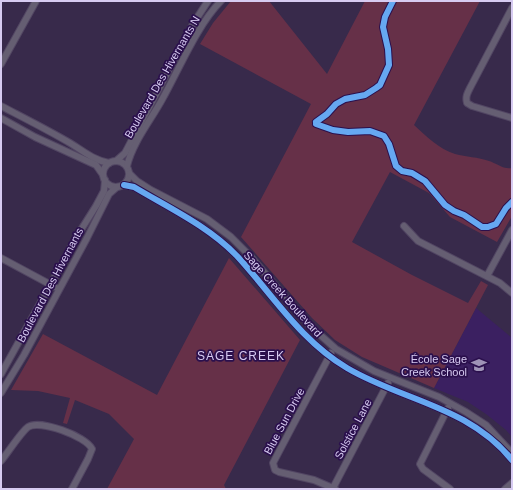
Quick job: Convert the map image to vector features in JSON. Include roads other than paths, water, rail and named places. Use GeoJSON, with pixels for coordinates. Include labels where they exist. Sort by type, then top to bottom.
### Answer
{"type":"FeatureCollection","features":[{"type":"Feature","properties":{"kind":"street"},"geometry":{"type":"LineString","coordinates":[[1,64],[36,1]]}},
{"type":"Feature","properties":{"kind":"street","name":"Boulevard Des Hivernants N"},"geometry":{"type":"LineString","coordinates":[[116,161],[125,153],[193,24],[208,1]]}},
{"type":"Feature","properties":{"kind":"street","name":"Boulevard Des Hivernants N"},"geometry":{"type":"LineString","coordinates":[[127,166],[133,149],[158,108],[199,31],[217,2]]}},
{"type":"Feature","properties":{"kind":"street"},"geometry":{"type":"LineString","coordinates":[[512,8],[466,96],[467,103],[472,106],[512,118]]}},
{"type":"Feature","properties":{"kind":"street"},"geometry":{"type":"LineString","coordinates":[[1,106],[70,143],[99,161],[109,163],[116,161],[123,163],[127,166],[130,174],[128,179],[124,185],[117,187],[111,186],[96,165],[1,118]]}},
{"type":"Feature","properties":{"kind":"street"},"geometry":{"type":"LineString","coordinates":[[104,178],[105,167],[109,163]]}},
{"type":"Feature","properties":{"kind":"street","name":"Sage Creek Boulevard"},"geometry":{"type":"LineString","coordinates":[[130,174],[137,182],[207,219],[231,237],[309,325],[334,348],[362,365],[451,403],[486,425],[512,453]]}},
{"type":"Feature","properties":{"kind":"street","name":"Boulevard Des Hivernants"},"geometry":{"type":"LineString","coordinates":[[1,374],[104,191],[104,178]]}},
{"type":"Feature","properties":{"kind":"street","name":"Sage Creek Boulevard"},"geometry":{"type":"LineString","coordinates":[[124,185],[140,190],[202,227],[224,245],[237,257],[287,316],[315,345],[329,356],[360,375],[447,411],[469,423],[491,439],[512,460]]}},
{"type":"Feature","properties":{"kind":"street","name":"Boulevard Des Hivernants"},"geometry":{"type":"LineString","coordinates":[[1,393],[17,368],[60,290],[109,194],[117,187]]}},
{"type":"Feature","properties":{"kind":"street"},"geometry":{"type":"LineString","coordinates":[[404,226],[418,241],[500,283],[512,293]]}},
{"type":"Feature","properties":{"kind":"street"},"geometry":{"type":"LineString","coordinates":[[487,276],[512,230]]}},
{"type":"Feature","properties":{"kind":"street"},"geometry":{"type":"LineString","coordinates":[[1,258],[60,290]]}},
{"type":"Feature","properties":{"kind":"street","name":"Blue Sun Drive"},"geometry":{"type":"LineString","coordinates":[[334,348],[273,462],[275,470],[279,472],[314,480],[334,489]]}},
{"type":"Feature","properties":{"kind":"street","name":"Solstice Lane"},"geometry":{"type":"LineString","coordinates":[[334,489],[390,378]]}},
{"type":"Feature","properties":{"kind":"street"},"geometry":{"type":"LineString","coordinates":[[450,489],[423,469],[420,464],[451,403]]}},
{"type":"Feature","properties":{"kind":"street"},"geometry":{"type":"LineString","coordinates":[[1,461],[27,427],[48,427],[65,431],[87,442],[92,449],[72,489]]}},
{"type":"Feature","properties":{"kind":"street"},"geometry":{"type":"LineString","coordinates":[[505,489],[512,483]]}},
{"type":"Feature","properties":{"kind":"place","name":"École Sage Creek School"},"geometry":{"type":"Point","coordinates":[479,365]}},
{"type":"Feature","properties":{"kind":"district","name":"SAGE CREEK"},"geometry":{"type":"Point","coordinates":[241,356]}}]}
